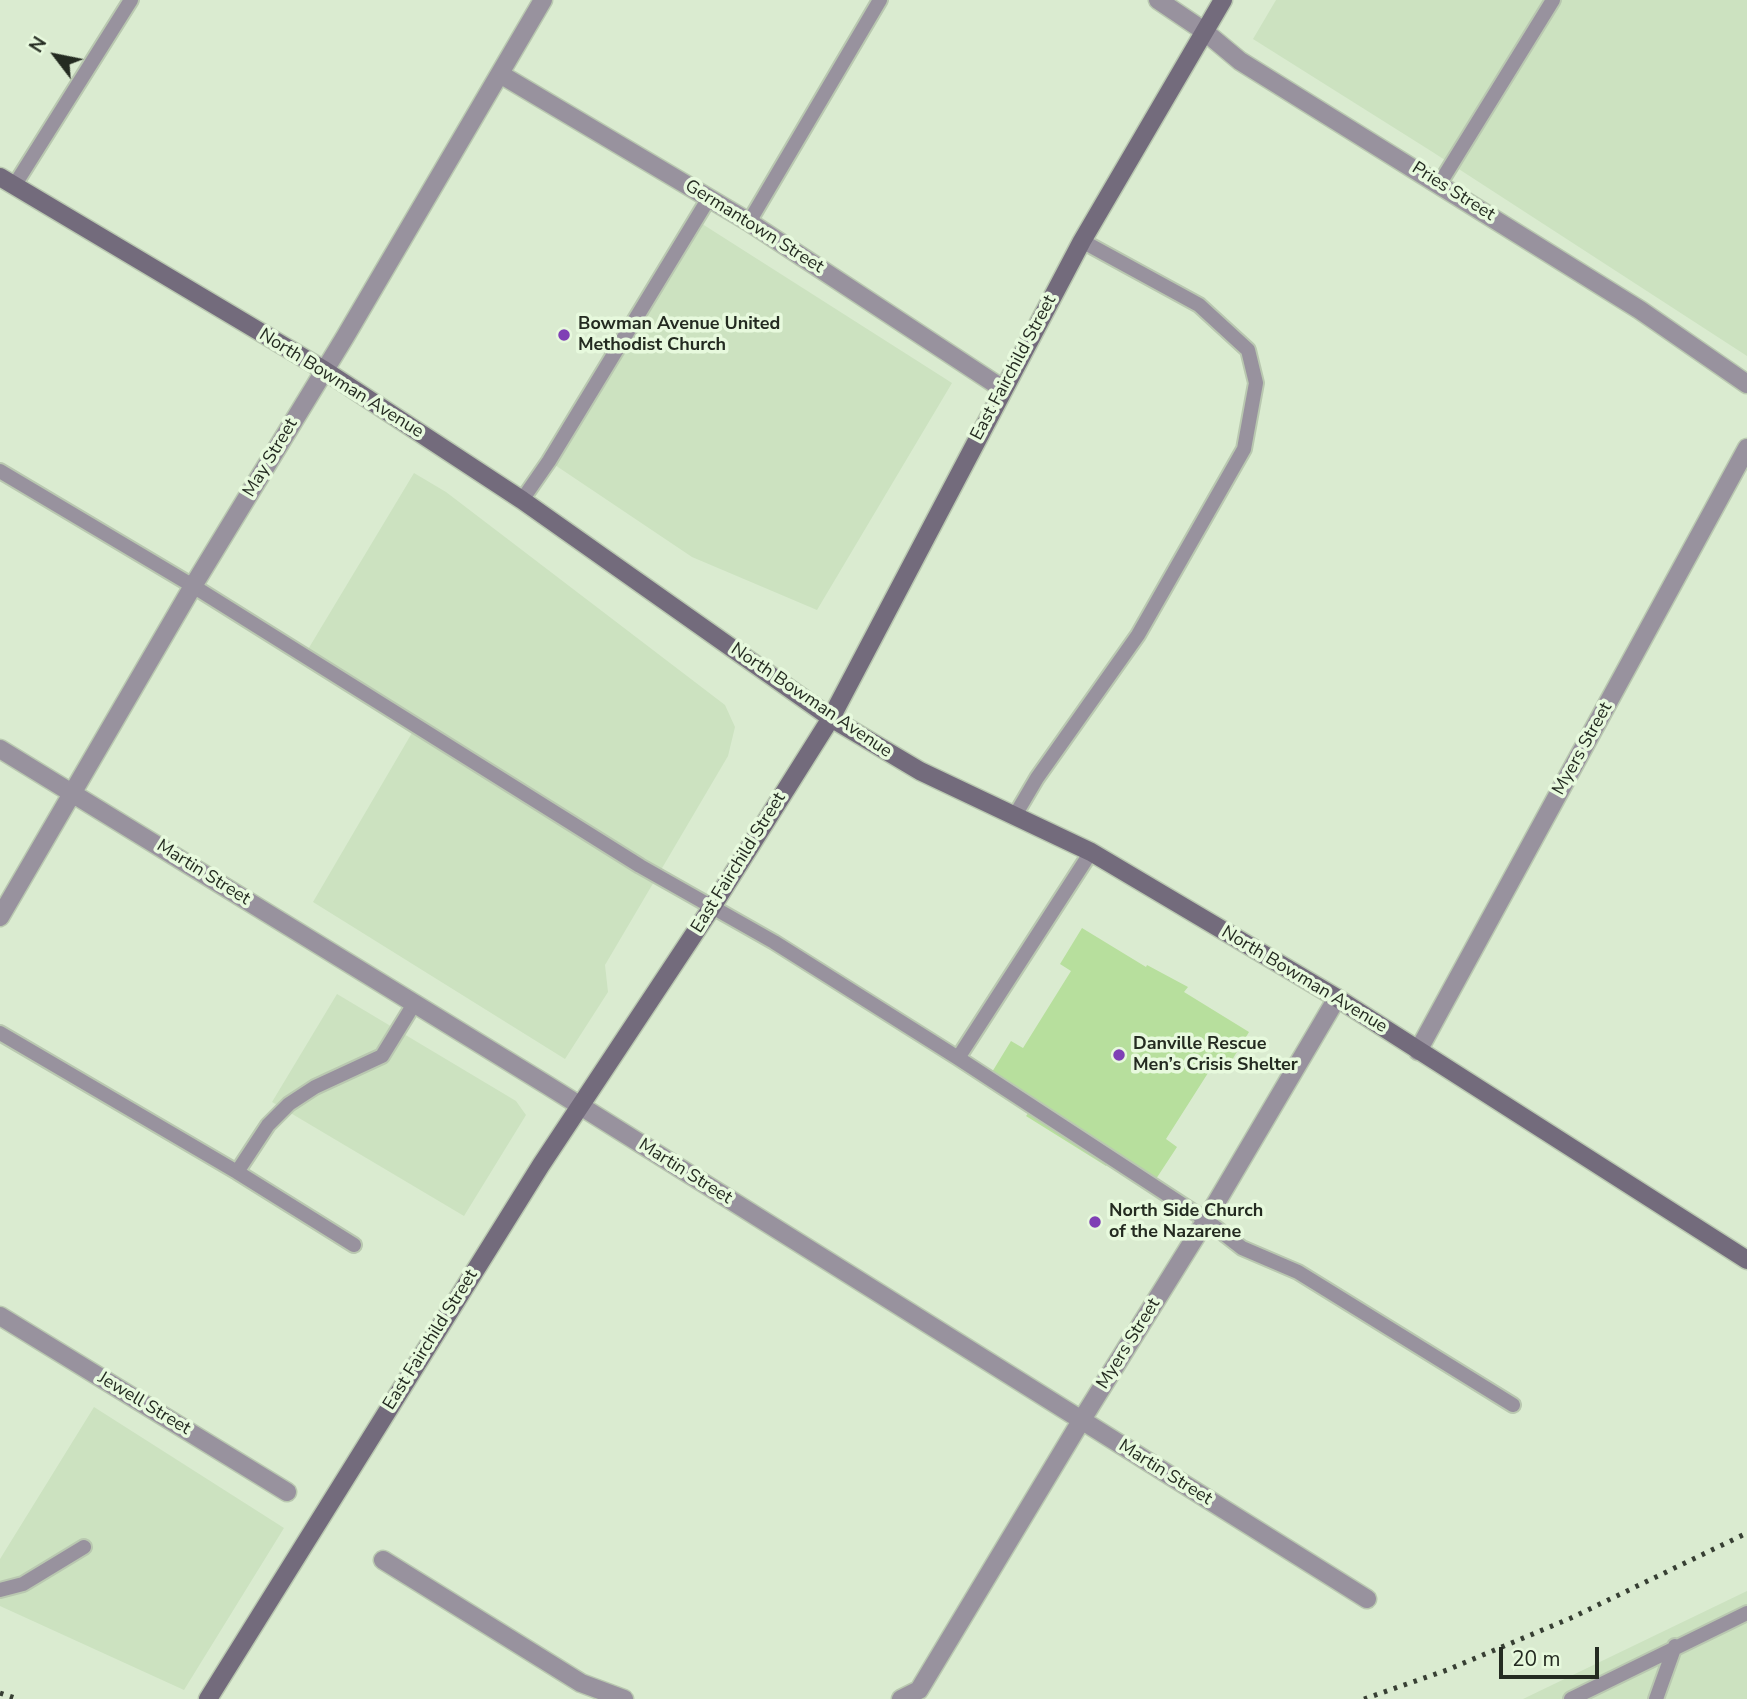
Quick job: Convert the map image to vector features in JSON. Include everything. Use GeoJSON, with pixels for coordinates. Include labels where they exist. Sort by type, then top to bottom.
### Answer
{"type":"FeatureCollection","features":[{"type":"Feature","properties":{"kind":"street","name":"May Street"},"geometry":{"type":"LineString","coordinates":[[0,917],[193,586],[544,0]]}},
{"type":"Feature","properties":{"kind":"street","name":"Pries Street"},"geometry":{"type":"LineString","coordinates":[[1158,0],[1205,31],[1240,61],[1440,183],[1640,310],[1747,384]]}},
{"type":"Feature","properties":{"kind":"street","name":"East Fairchild Street"},"geometry":{"type":"LineString","coordinates":[[208,1699],[579,1105],[712,907],[831,718],[1082,241],[1223,0]]}},
{"type":"Feature","properties":{"kind":"street","name":"Germantown Street"},"geometry":{"type":"LineString","coordinates":[[500,74],[750,222],[1003,389]]}},
{"type":"Feature","properties":{"kind":"street","name":"North Bowman Avenue"},"geometry":{"type":"LineString","coordinates":[[7,182],[324,370],[522,500],[831,718],[920,771],[1091,852],[1337,998],[1747,1260]]}},
{"type":"Feature","properties":{"kind":"street","name":"Myers Street"},"geometry":{"type":"LineString","coordinates":[[1418,1051],[1747,448]]}},
{"type":"Feature","properties":{"kind":"street","name":"Martin Street"},"geometry":{"type":"LineString","coordinates":[[0,749],[579,1105],[1367,1599]]}},
{"type":"Feature","properties":{"kind":"street","name":"Myers Street"},"geometry":{"type":"LineString","coordinates":[[901,1699],[919,1690],[1206,1220],[1337,998]]}},
{"type":"Feature","properties":{"kind":"street","name":"Jewell Street"},"geometry":{"type":"LineString","coordinates":[[0,1316],[287,1492]]}},
{"type":"Feature","properties":{"kind":"street"},"geometry":{"type":"LineString","coordinates":[[383,1560],[581,1683],[624,1699]]}},
{"type":"Feature","properties":{"kind":"lane"},"geometry":{"type":"LineString","coordinates":[[7,182],[131,0]]}},
{"type":"Feature","properties":{"kind":"lane"},"geometry":{"type":"LineString","coordinates":[[750,222],[880,0]]}},
{"type":"Feature","properties":{"kind":"lane"},"geometry":{"type":"LineString","coordinates":[[1440,183],[1553,0]]}},
{"type":"Feature","properties":{"kind":"lane"},"geometry":{"type":"LineString","coordinates":[[522,500],[549,461],[709,198]]}},
{"type":"Feature","properties":{"kind":"lane"},"geometry":{"type":"LineString","coordinates":[[1014,817],[1037,778],[1138,635],[1244,449],[1256,383],[1248,350],[1199,305],[1082,241]]}},
{"type":"Feature","properties":{"kind":"lane"},"geometry":{"type":"LineString","coordinates":[[0,471],[193,586],[640,866],[774,943],[958,1058],[1206,1220],[1242,1248],[1298,1272],[1513,1405]]}},
{"type":"Feature","properties":{"kind":"lane"},"geometry":{"type":"LineString","coordinates":[[958,1058],[1091,852]]}},
{"type":"Feature","properties":{"kind":"lane"},"geometry":{"type":"LineString","coordinates":[[237,1172],[268,1125],[289,1104],[315,1087],[382,1056],[414,1004]]}},
{"type":"Feature","properties":{"kind":"lane"},"geometry":{"type":"LineString","coordinates":[[0,1033],[237,1172],[354,1245]]}},
{"type":"Feature","properties":{"kind":"lane"},"geometry":{"type":"LineString","coordinates":[[0,1590],[23,1584],[84,1547]]}},
{"type":"Feature","properties":{"kind":"lane"},"geometry":{"type":"LineString","coordinates":[[1570,1699],[1747,1613]]}},
{"type":"Feature","properties":{"kind":"lane"},"geometry":{"type":"LineString","coordinates":[[1656,1699],[1675,1646]]}},
{"type":"Feature","properties":{"kind":"shaded area"},"geometry":{"type":"Polygon","coordinates":[[[1276,0],[1747,0],[1747,356],[1253,39],[1276,0]]]}},
{"type":"Feature","properties":{"kind":"shaded area"},"geometry":{"type":"Polygon","coordinates":[[[696,220],[952,383],[817,610],[692,557],[549,461],[696,220]]]}},
{"type":"Feature","properties":{"kind":"shaded area"},"geometry":{"type":"Polygon","coordinates":[[[414,473],[446,492],[725,705],[735,727],[728,756],[605,965],[608,992],[565,1059],[313,902],[416,726],[304,656],[414,473]]]}},
{"type":"Feature","properties":{"kind":"shaded area"},"geometry":{"type":"Polygon","coordinates":[[[337,994],[516,1101],[526,1115],[464,1216],[272,1102],[337,994]]]}},
{"type":"Feature","properties":{"kind":"shaded area"},"geometry":{"type":"Polygon","coordinates":[[[94,1407],[284,1528],[184,1690],[0,1606],[0,1559],[94,1407]]]}},
{"type":"Feature","properties":{"kind":"shaded area"},"geometry":{"type":"Polygon","coordinates":[[[1747,1591],[1747,1699],[1523,1699],[1747,1591]]]}},
{"type":"Feature","properties":{"kind":"building","name":"Danville Rescue Men’s Crisis Shelter"},"geometry":{"type":"Polygon","coordinates":[[[1082,928],[1146,967],[1147,965],[1188,987],[1184,992],[1249,1032],[1226,1070],[1215,1062],[1166,1139],[1177,1147],[1154,1182],[1113,1154],[1106,1166],[1026,1116],[1035,1104],[989,1077],[1011,1041],[1023,1048],[1071,971],[1060,964],[1082,928]]]}},
{"type":"Feature","properties":{"kind":"railway"},"geometry":{"type":"LineString","coordinates":[[1364,1699],[1447,1670],[1571,1618],[1747,1533]]}},
{"type":"Feature","properties":{"kind":"railway"},"geometry":{"type":"LineString","coordinates":[[0,1693],[18,1699]]}},
{"type":"Feature","properties":{"kind":"place","name":"Bowman Avenue United Methodist Church"},"geometry":{"type":"Point","coordinates":[564,335]}},
{"type":"Feature","properties":{"kind":"place","name":"Danville Rescue Men’s Crisis Shelter"},"geometry":{"type":"Point","coordinates":[1119,1055]}},
{"type":"Feature","properties":{"kind":"place","name":"North Side Church of the Nazarene"},"geometry":{"type":"Point","coordinates":[1095,1222]}}]}
